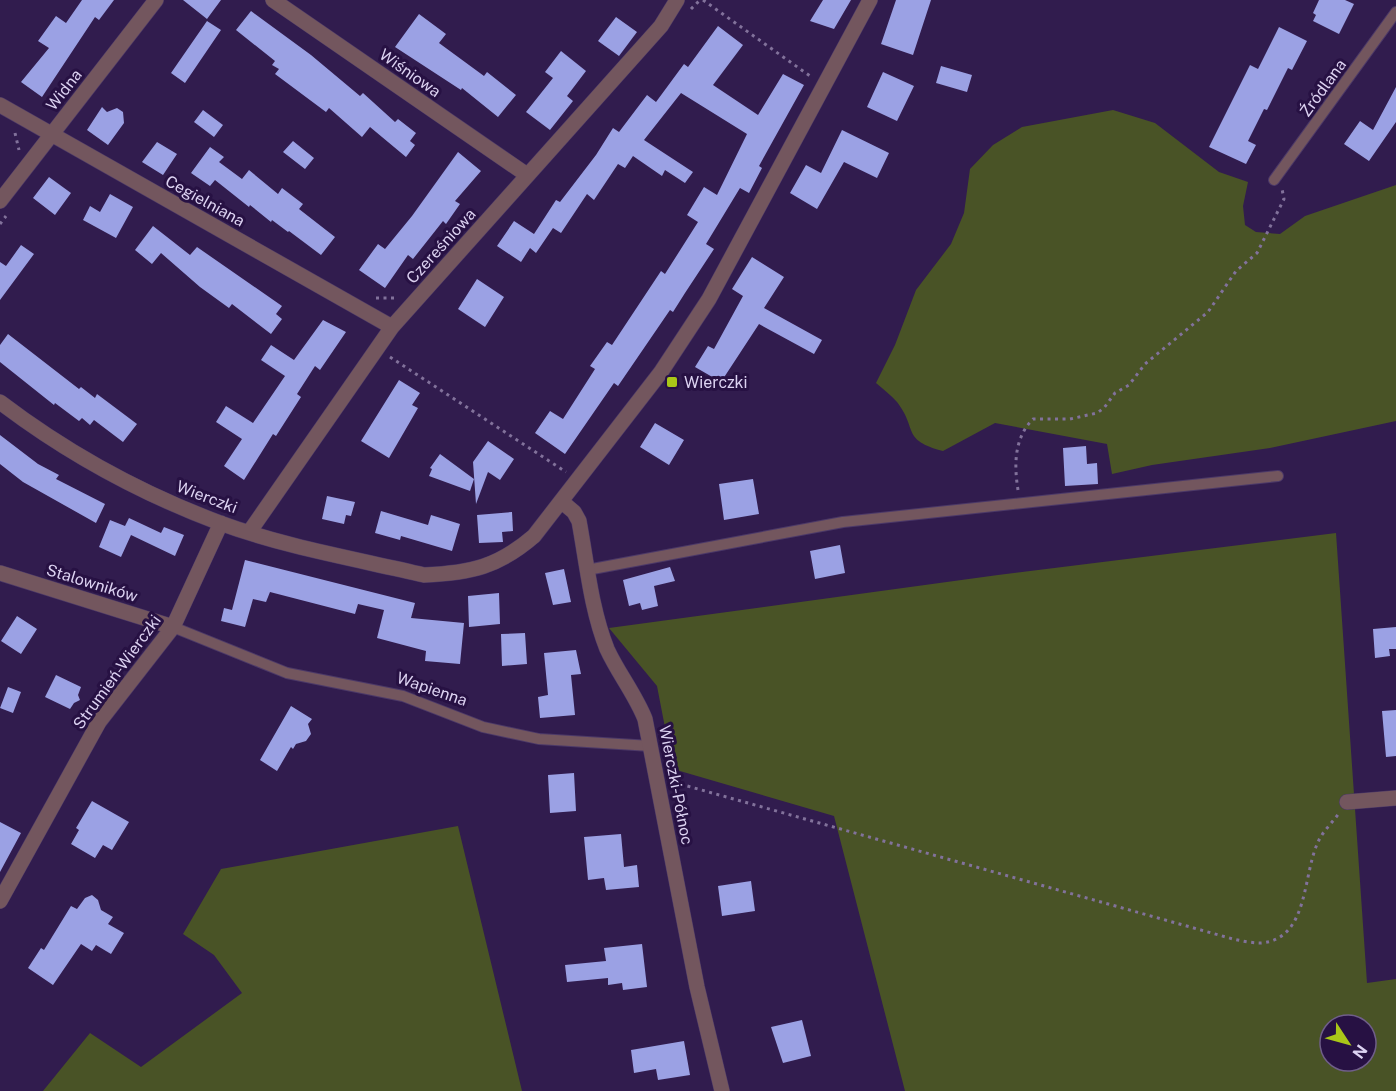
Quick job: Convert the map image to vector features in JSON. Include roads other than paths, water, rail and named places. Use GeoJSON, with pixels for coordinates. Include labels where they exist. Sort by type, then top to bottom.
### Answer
{"type":"FeatureCollection","features":[{"type":"Feature","properties":{"kind":"street","name":"Widna"},"geometry":{"type":"LineString","coordinates":[[0,201],[156,0]]}},
{"type":"Feature","properties":{"kind":"street","name":"Wiśniowa"},"geometry":{"type":"LineString","coordinates":[[273,0],[527,175]]}},
{"type":"Feature","properties":{"kind":"street","name":"Czereśniowa"},"geometry":{"type":"LineString","coordinates":[[250,531],[392,327],[662,26],[677,0]]}},
{"type":"Feature","properties":{"kind":"street","name":"Wierczki"},"geometry":{"type":"LineString","coordinates":[[0,402],[44,435],[129,484],[221,523],[424,575],[456,574],[490,566],[514,554],[534,536],[661,372],[709,299],[870,0]]}},
{"type":"Feature","properties":{"kind":"street","name":"Cegielniana"},"geometry":{"type":"LineString","coordinates":[[0,105],[51,136],[392,327]]}},
{"type":"Feature","properties":{"kind":"street","name":"Wierczki-Północ"},"geometry":{"type":"LineString","coordinates":[[561,501],[574,512],[579,521],[602,636],[608,652],[638,699],[651,746],[697,987],[722,1091]]}},
{"type":"Feature","properties":{"kind":"street","name":"Strumień-Wierczki"},"geometry":{"type":"LineString","coordinates":[[0,901],[99,722],[173,627],[221,523]]}},
{"type":"Feature","properties":{"kind":"street","name":"Stalowników"},"geometry":{"type":"LineString","coordinates":[[0,573],[173,627]]}},
{"type":"Feature","properties":{"kind":"street"},"geometry":{"type":"LineString","coordinates":[[1347,802],[1396,798]]}},
{"type":"Feature","properties":{"kind":"lane","name":"Źródlana"},"geometry":{"type":"LineString","coordinates":[[1277,177],[1396,12]]}},
{"type":"Feature","properties":{"kind":"lane"},"geometry":{"type":"LineString","coordinates":[[587,570],[843,522],[1278,476]]}},
{"type":"Feature","properties":{"kind":"lane","name":"Wapienna"},"geometry":{"type":"LineString","coordinates":[[173,627],[287,674],[403,696],[483,727],[539,739],[651,746]]}},
{"type":"Feature","properties":{"kind":"place","name":"Wierczki"},"geometry":{"type":"Point","coordinates":[672,382]}}]}
